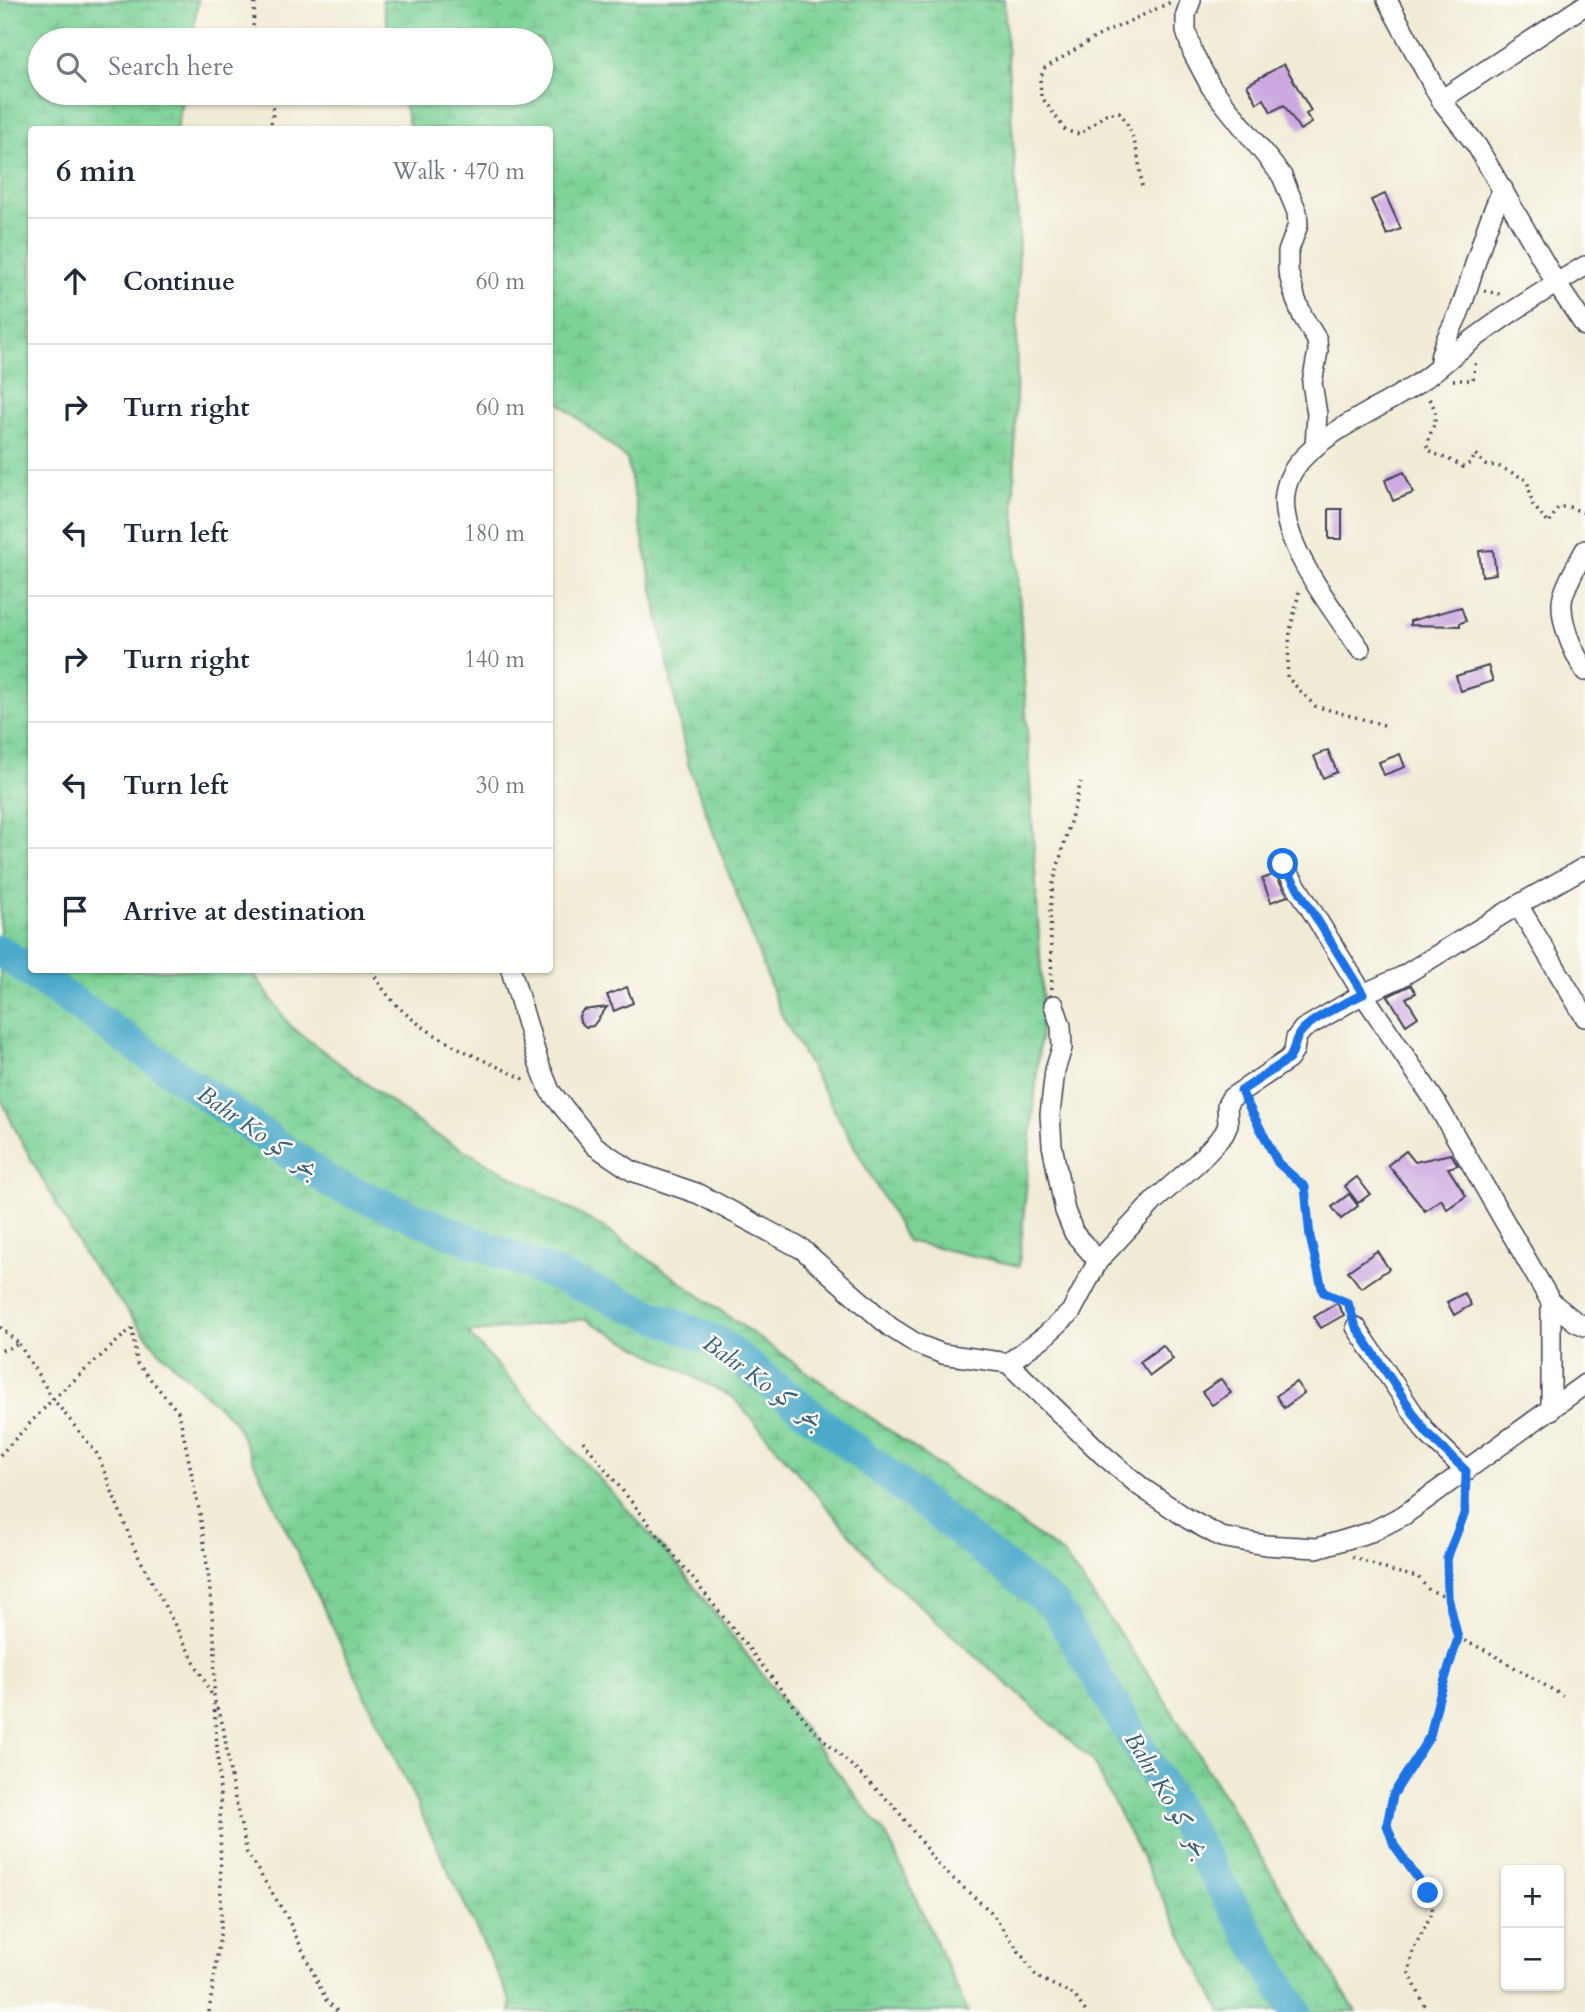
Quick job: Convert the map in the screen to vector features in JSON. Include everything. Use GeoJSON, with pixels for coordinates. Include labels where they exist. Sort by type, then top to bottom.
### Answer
{"type":"FeatureCollection","features":[{"type":"Feature","properties":{"kind":"street"},"geometry":{"type":"LineString","coordinates":[[1190,0],[1186,14],[1186,31],[1193,53],[1211,87],[1282,176],[1297,212],[1298,225],[1288,252],[1288,271],[1299,309],[1317,340],[1318,351],[1312,383],[1317,414],[1315,447]]}},
{"type":"Feature","properties":{"kind":"street"},"geometry":{"type":"LineString","coordinates":[[1387,0],[1441,100],[1476,146],[1556,283],[1585,326]]}},
{"type":"Feature","properties":{"kind":"street"},"geometry":{"type":"LineString","coordinates":[[1441,100],[1585,5]]}},
{"type":"Feature","properties":{"kind":"street"},"geometry":{"type":"LineString","coordinates":[[1439,368],[1444,338],[1460,310],[1503,189]]}},
{"type":"Feature","properties":{"kind":"street"},"geometry":{"type":"LineString","coordinates":[[1360,649],[1307,571],[1287,522],[1285,493],[1297,464],[1315,447],[1418,383],[1525,304],[1585,266]]}},
{"type":"Feature","properties":{"kind":"street"},"geometry":{"type":"LineString","coordinates":[[1317,414],[1353,423]]}},
{"type":"Feature","properties":{"kind":"street"},"geometry":{"type":"LineString","coordinates":[[1585,550],[1562,600],[1564,622],[1576,656],[1585,671]]}},
{"type":"Feature","properties":{"kind":"street"},"geometry":{"type":"LineString","coordinates":[[1283,864],[1363,994],[1436,1101],[1551,1302],[1585,1326]]}},
{"type":"Feature","properties":{"kind":"street"},"geometry":{"type":"LineString","coordinates":[[1008,1363],[1072,1312],[1098,1261],[1155,1200],[1224,1134],[1228,1125],[1227,1105],[1231,1098],[1289,1059],[1294,1051],[1296,1038],[1303,1029],[1363,994],[1401,977],[1585,867]]}},
{"type":"Feature","properties":{"kind":"street"},"geometry":{"type":"LineString","coordinates":[[1518,905],[1585,1017]]}},
{"type":"Feature","properties":{"kind":"street"},"geometry":{"type":"LineString","coordinates":[[512,973],[538,1061],[550,1091],[595,1146],[632,1171],[699,1194],[802,1249],[890,1327],[917,1344],[943,1354],[1008,1363],[1102,1454],[1141,1487],[1221,1537],[1265,1545],[1317,1548],[1371,1532],[1404,1515],[1585,1384]]}},
{"type":"Feature","properties":{"kind":"street"},"geometry":{"type":"LineString","coordinates":[[1054,1004],[1061,1026],[1062,1048],[1055,1070],[1051,1104],[1052,1145],[1065,1211],[1074,1234],[1098,1261]]}},
{"type":"Feature","properties":{"kind":"street"},"geometry":{"type":"LineString","coordinates":[[1551,1302],[1551,1409]]}},
{"type":"Feature","properties":{"kind":"street"},"geometry":{"type":"LineString","coordinates":[[1356,1327],[1426,1432],[1466,1471]]}},
{"type":"Feature","properties":{"kind":"path"},"geometry":{"type":"LineString","coordinates":[[253,28],[255,0]]}},
{"type":"Feature","properties":{"kind":"path"},"geometry":{"type":"LineString","coordinates":[[1142,186],[1133,139],[1127,122],[1119,113],[1107,114],[1080,134],[1066,131],[1041,96],[1040,78],[1045,68],[1096,37],[1166,3],[1190,0]]}},
{"type":"Feature","properties":{"kind":"path"},"geometry":{"type":"LineString","coordinates":[[271,126],[272,105]]}},
{"type":"Feature","properties":{"kind":"path"},"geometry":{"type":"LineString","coordinates":[[1467,287],[1504,295],[1525,304]]}},
{"type":"Feature","properties":{"kind":"path"},"geometry":{"type":"LineString","coordinates":[[1418,383],[1424,396],[1434,407],[1435,426],[1427,444],[1432,453],[1463,467],[1472,462],[1475,454],[1485,465],[1498,466],[1527,480],[1533,505],[1549,524],[1558,507],[1569,507],[1585,513]]}},
{"type":"Feature","properties":{"kind":"path"},"geometry":{"type":"LineString","coordinates":[[1307,571],[1303,576],[1290,631],[1287,677],[1315,706],[1384,725]]}},
{"type":"Feature","properties":{"kind":"path"},"geometry":{"type":"LineString","coordinates":[[1054,1004],[1050,978],[1053,884],[1081,782]]}},
{"type":"Feature","properties":{"kind":"path"},"geometry":{"type":"LineString","coordinates":[[373,973],[380,988],[421,1028],[550,1091]]}},
{"type":"Feature","properties":{"kind":"path"},"geometry":{"type":"LineString","coordinates":[[1241,1091],[1278,1163],[1305,1187],[1310,1237],[1323,1292],[1348,1303],[1356,1327]]}},
{"type":"Feature","properties":{"kind":"path"},"geometry":{"type":"LineString","coordinates":[[0,1327],[19,1345],[53,1399],[98,1455],[134,1548],[214,1699],[223,1725],[232,1785],[247,1853],[286,1915],[326,2000],[338,2012]]}},
{"type":"Feature","properties":{"kind":"path"},"geometry":{"type":"LineString","coordinates":[[0,1455],[53,1399],[132,1328],[137,1363],[179,1413],[200,1514],[209,1580],[215,1650],[214,1699],[220,1790],[221,1928],[209,2012]]}},
{"type":"Feature","properties":{"kind":"path"},"geometry":{"type":"LineString","coordinates":[[0,1351],[19,1345]]}},
{"type":"Feature","properties":{"kind":"path"},"geometry":{"type":"LineString","coordinates":[[583,1441],[812,1728],[895,1807],[939,1866],[991,1912],[1037,1977],[1074,1995],[1086,2012]]}},
{"type":"Feature","properties":{"kind":"path"},"geometry":{"type":"LineString","coordinates":[[1428,2012],[1409,1973],[1413,1950],[1433,1911],[1428,1893],[1394,1845],[1387,1825],[1393,1795],[1430,1736],[1458,1638],[1448,1597],[1447,1558],[1465,1512],[1466,1471]]}},
{"type":"Feature","properties":{"kind":"path"},"geometry":{"type":"LineString","coordinates":[[1317,1548],[1419,1577],[1429,1590],[1448,1597]]}},
{"type":"Feature","properties":{"kind":"path"},"geometry":{"type":"LineString","coordinates":[[1458,1638],[1487,1651],[1563,1696]]}},
{"type":"Feature","properties":{"kind":"green space"},"geometry":{"type":"Polygon","coordinates":[[[0,0],[198,0],[194,28],[28,28],[28,105],[181,105],[178,126],[28,126],[28,973],[253,973],[291,1027],[428,1130],[606,1229],[1063,1554],[1152,1679],[1356,2012],[1221,2012],[1092,1760],[884,1574],[734,1398],[585,1319],[468,1333],[679,1567],[887,1836],[968,2012],[511,2012],[510,2000],[235,1422],[157,1349],[86,1258],[0,1097],[0,0]]]}},
{"type":"Feature","properties":{"kind":"green space"},"geometry":{"type":"Polygon","coordinates":[[[382,0],[1004,0],[1019,236],[1014,503],[1043,1007],[1019,1266],[907,1241],[781,1014],[688,764],[627,459],[553,397],[553,126],[409,126],[405,105],[553,105],[553,28],[388,28],[382,0]]]}},
{"type":"Feature","properties":{"kind":"building"},"geometry":{"type":"Polygon","coordinates":[[[1284,64],[1311,111],[1306,114],[1312,123],[1300,130],[1284,105],[1271,112],[1264,99],[1257,103],[1247,85],[1284,64]]]}},
{"type":"Feature","properties":{"kind":"building"},"geometry":{"type":"Polygon","coordinates":[[[1385,194],[1401,229],[1387,235],[1371,200],[1385,194]]]}},
{"type":"Feature","properties":{"kind":"building"},"geometry":{"type":"Polygon","coordinates":[[[1404,472],[1413,493],[1393,501],[1385,480],[1404,472]]]}},
{"type":"Feature","properties":{"kind":"building"},"geometry":{"type":"Polygon","coordinates":[[[1329,509],[1342,509],[1342,539],[1329,539],[1329,509]]]}},
{"type":"Feature","properties":{"kind":"building"},"geometry":{"type":"Polygon","coordinates":[[[1493,550],[1496,574],[1482,576],[1479,551],[1493,550]]]}},
{"type":"Feature","properties":{"kind":"building"},"geometry":{"type":"Polygon","coordinates":[[[1461,607],[1466,621],[1460,623],[1460,626],[1410,625],[1410,621],[1461,607]]]}},
{"type":"Feature","properties":{"kind":"building"},"geometry":{"type":"Polygon","coordinates":[[[1488,666],[1493,681],[1461,691],[1456,676],[1488,666]]]}},
{"type":"Feature","properties":{"kind":"building"},"geometry":{"type":"Polygon","coordinates":[[[1328,750],[1337,772],[1323,778],[1314,756],[1328,750]]]}},
{"type":"Feature","properties":{"kind":"building"},"geometry":{"type":"Polygon","coordinates":[[[1400,754],[1405,767],[1384,775],[1379,762],[1400,754]]]}},
{"type":"Feature","properties":{"kind":"building"},"geometry":{"type":"Polygon","coordinates":[[[1275,874],[1288,896],[1271,902],[1262,879],[1275,874]]]}},
{"type":"Feature","properties":{"kind":"building"},"geometry":{"type":"Polygon","coordinates":[[[1411,985],[1416,993],[1406,998],[1418,1017],[1406,1025],[1388,996],[1411,985]]]}},
{"type":"Feature","properties":{"kind":"building"},"geometry":{"type":"Polygon","coordinates":[[[627,987],[633,1003],[614,1011],[607,995],[627,987]]]}},
{"type":"Feature","properties":{"kind":"building"},"geometry":{"type":"Polygon","coordinates":[[[607,1007],[593,1026],[586,1027],[580,1022],[579,1016],[583,1010],[607,1007]]]}},
{"type":"Feature","properties":{"kind":"building"},"geometry":{"type":"Polygon","coordinates":[[[1406,1151],[1415,1162],[1451,1154],[1458,1165],[1448,1168],[1466,1196],[1447,1209],[1441,1199],[1425,1211],[1388,1165],[1406,1151]]]}},
{"type":"Feature","properties":{"kind":"building"},"geometry":{"type":"Polygon","coordinates":[[[1357,1177],[1370,1194],[1358,1203],[1345,1186],[1357,1177]]]}},
{"type":"Feature","properties":{"kind":"building"},"geometry":{"type":"Polygon","coordinates":[[[1349,1194],[1358,1206],[1341,1219],[1332,1207],[1349,1194]]]}},
{"type":"Feature","properties":{"kind":"building"},"geometry":{"type":"Polygon","coordinates":[[[1377,1251],[1389,1269],[1361,1288],[1348,1271],[1377,1251]]]}},
{"type":"Feature","properties":{"kind":"building"},"geometry":{"type":"Polygon","coordinates":[[[1464,1293],[1471,1305],[1454,1315],[1447,1302],[1464,1293]]]}},
{"type":"Feature","properties":{"kind":"building"},"geometry":{"type":"Polygon","coordinates":[[[1337,1303],[1344,1315],[1321,1328],[1314,1317],[1337,1303]]]}},
{"type":"Feature","properties":{"kind":"building"},"geometry":{"type":"Polygon","coordinates":[[[1163,1345],[1173,1359],[1150,1376],[1140,1362],[1163,1345]]]}},
{"type":"Feature","properties":{"kind":"building"},"geometry":{"type":"Polygon","coordinates":[[[1221,1379],[1231,1393],[1212,1405],[1202,1392],[1221,1379]]]}},
{"type":"Feature","properties":{"kind":"building"},"geometry":{"type":"Polygon","coordinates":[[[1296,1382],[1304,1393],[1284,1408],[1276,1396],[1296,1382]]]}},
{"type":"Feature","properties":{"kind":"waterway","name":"Bahr Ko بحر كو"},"geometry":{"type":"LineString","coordinates":[[0,951],[28,971]]}},
{"type":"Feature","properties":{"kind":"waterway","name":"Bahr Ko بحر كو"},"geometry":{"type":"LineString","coordinates":[[31,973],[333,1184],[718,1342],[1055,1606],[1296,2012]]}},
{"type":"Feature","properties":{"kind":"route"},"geometry":{"type":"LineString","coordinates":[[1283,864],[1363,994],[1303,1029],[1296,1038],[1294,1051],[1289,1059],[1241,1091],[1258,1129],[1278,1163],[1305,1187],[1310,1237],[1323,1292],[1348,1303],[1356,1327],[1426,1432],[1466,1471],[1465,1512],[1447,1558],[1448,1597],[1458,1638],[1430,1736],[1393,1795],[1387,1825],[1394,1845],[1428,1893]]}}]}
